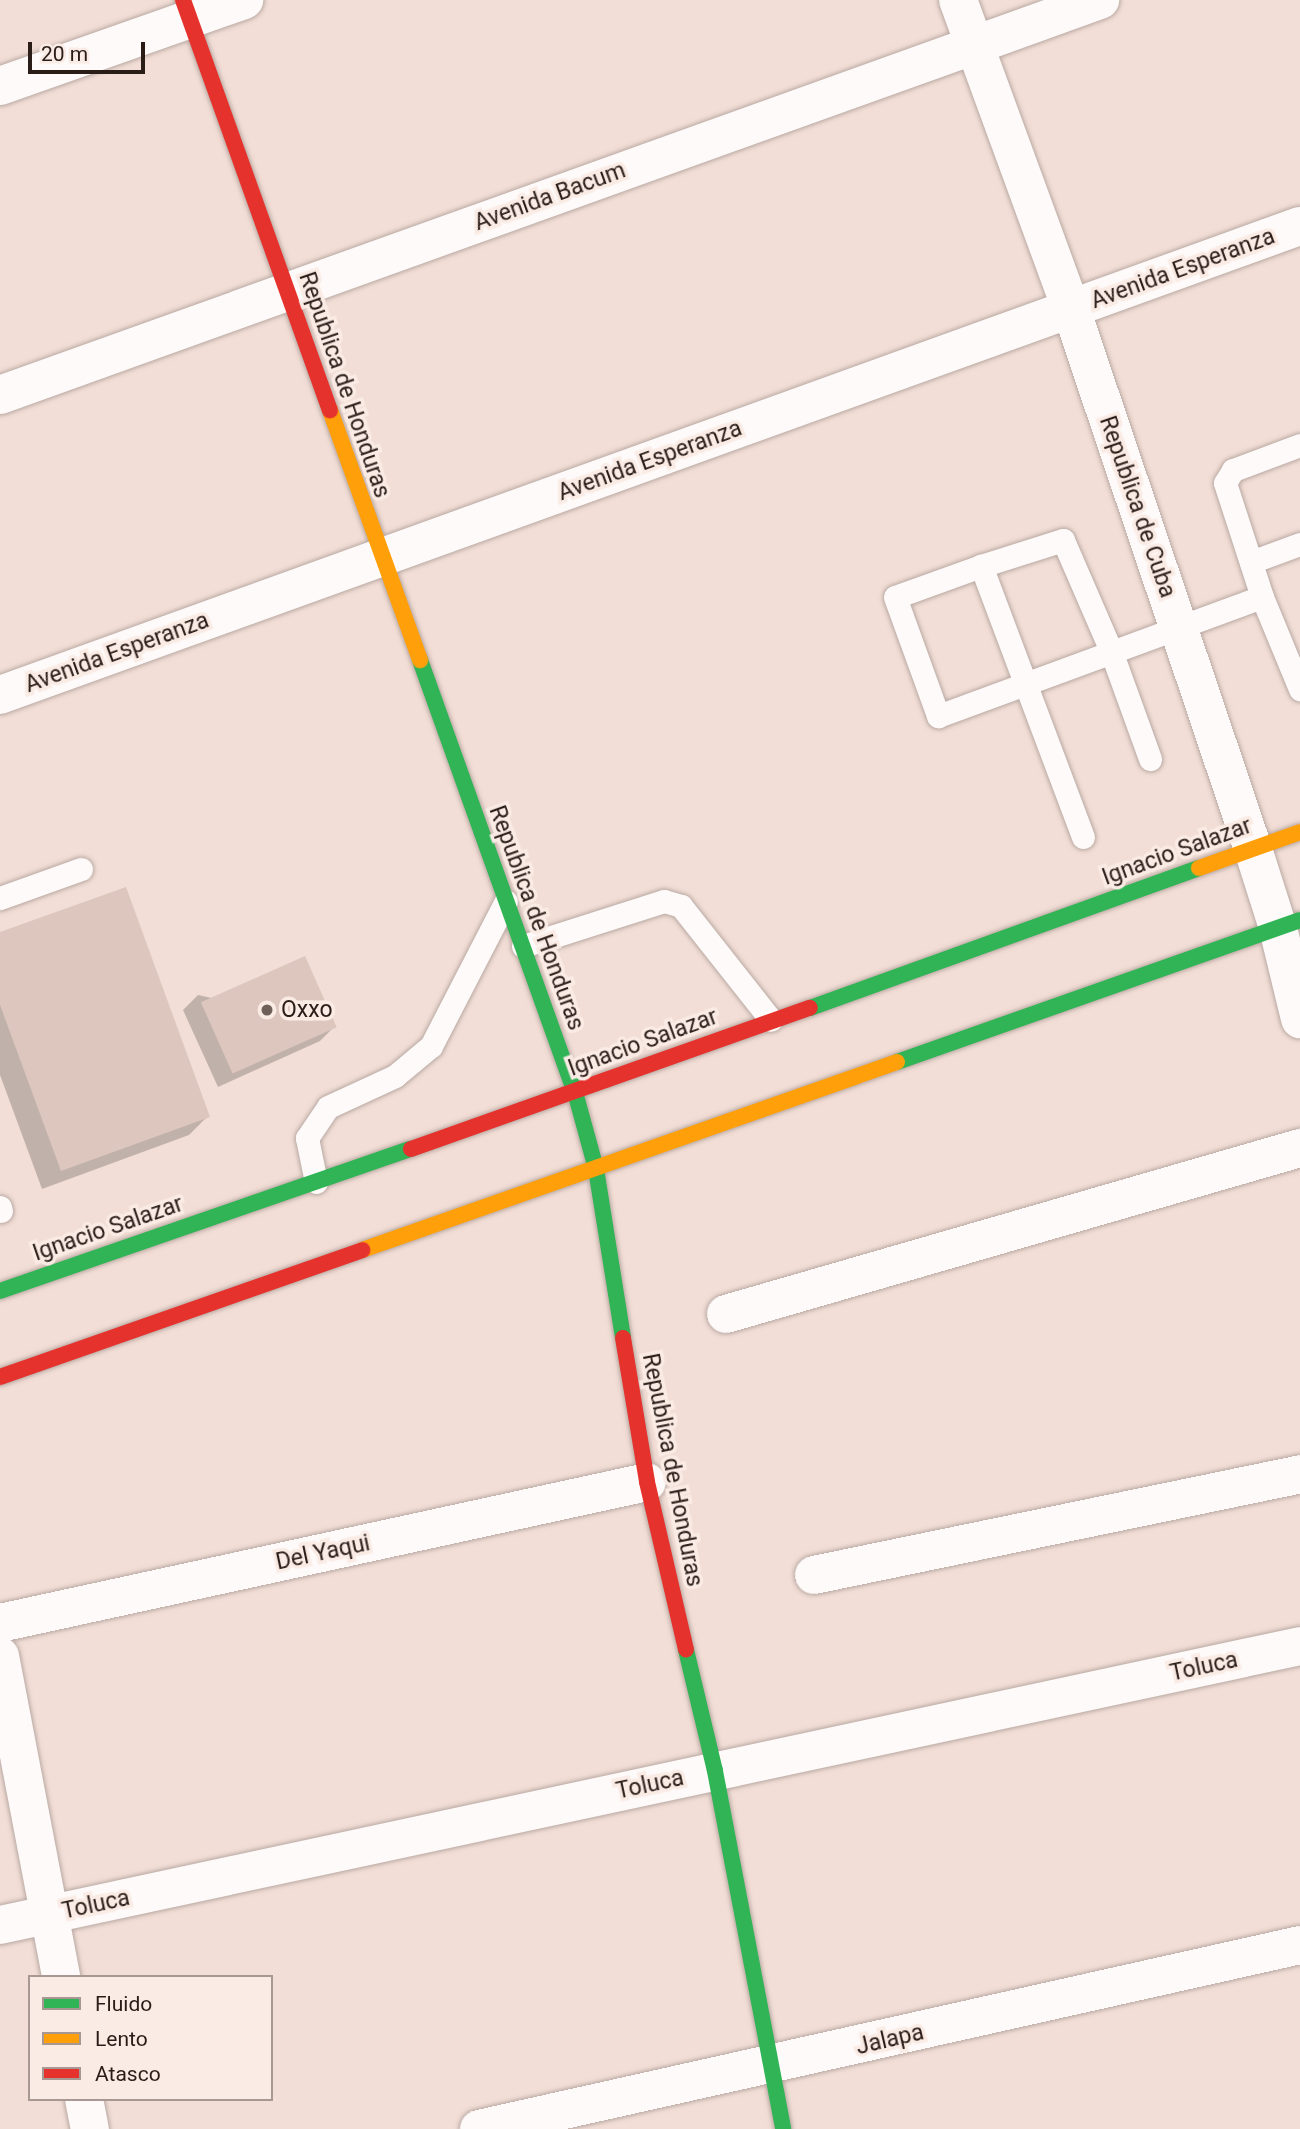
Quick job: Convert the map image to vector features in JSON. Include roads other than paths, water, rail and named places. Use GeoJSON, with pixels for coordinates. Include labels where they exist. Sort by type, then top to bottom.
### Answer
{"type":"FeatureCollection","features":[{"type":"Feature","properties":{"kind":"main road","name":"Republica de Honduras"},"geometry":{"type":"LineString","coordinates":[[186,9],[381,559],[575,1092],[596,1169],[647,1482],[715,1771],[783,2129]]}},
{"type":"Feature","properties":{"kind":"main road","name":"Ignacio Salazar"},"geometry":{"type":"LineString","coordinates":[[0,1291],[575,1092],[1300,832]]}},
{"type":"Feature","properties":{"kind":"main road"},"geometry":{"type":"LineString","coordinates":[[0,1377],[1289,924]]}},
{"type":"Feature","properties":{"kind":"street"},"geometry":{"type":"LineString","coordinates":[[0,86],[186,9],[244,0]]}},
{"type":"Feature","properties":{"kind":"street","name":"Republica de Cuba"},"geometry":{"type":"LineString","coordinates":[[958,0],[1071,309],[1253,849],[1289,924],[1300,1019]]}},
{"type":"Feature","properties":{"kind":"street","name":"Avenida Bacum"},"geometry":{"type":"LineString","coordinates":[[0,395],[1100,0]]}},
{"type":"Feature","properties":{"kind":"street","name":"Avenida Esperanza"},"geometry":{"type":"LineString","coordinates":[[0,695],[1300,226]]}},
{"type":"Feature","properties":{"kind":"street"},"geometry":{"type":"LineString","coordinates":[[726,1314],[1300,1148]]}},
{"type":"Feature","properties":{"kind":"street"},"geometry":{"type":"LineString","coordinates":[[814,1575],[1300,1474]]}},
{"type":"Feature","properties":{"kind":"street","name":"Del Yaqui"},"geometry":{"type":"LineString","coordinates":[[0,1623],[647,1482]]}},
{"type":"Feature","properties":{"kind":"street","name":"Toluca"},"geometry":{"type":"LineString","coordinates":[[0,1926],[1300,1646]]}},
{"type":"Feature","properties":{"kind":"street"},"geometry":{"type":"LineString","coordinates":[[0,1656],[61,1975]]}},
{"type":"Feature","properties":{"kind":"street","name":"Jalapa"},"geometry":{"type":"LineString","coordinates":[[479,2129],[771,2067],[1300,1945]]}},
{"type":"Feature","properties":{"kind":"street"},"geometry":{"type":"LineString","coordinates":[[84,2101],[90,2129]]}},
{"type":"Feature","properties":{"kind":"lane"},"geometry":{"type":"LineString","coordinates":[[1300,445],[1233,470],[1225,483],[1262,597],[1291,643],[1300,689]]}},
{"type":"Feature","properties":{"kind":"lane"},"geometry":{"type":"LineString","coordinates":[[1150,760],[1111,651],[1063,540],[895,597],[938,716],[1028,683],[1111,651],[1178,626],[1262,597]]}},
{"type":"Feature","properties":{"kind":"lane"},"geometry":{"type":"LineString","coordinates":[[1251,562],[1300,544]]}},
{"type":"Feature","properties":{"kind":"lane"},"geometry":{"type":"LineString","coordinates":[[981,566],[1028,683],[1083,837]]}},
{"type":"Feature","properties":{"kind":"lane"},"geometry":{"type":"LineString","coordinates":[[0,898],[81,870]]}},
{"type":"Feature","properties":{"kind":"lane"},"geometry":{"type":"LineString","coordinates":[[316,1182],[307,1138],[328,1107],[395,1076],[431,1046],[506,901]]}},
{"type":"Feature","properties":{"kind":"lane"},"geometry":{"type":"LineString","coordinates":[[523,946],[664,901],[681,906],[771,1020]]}},
{"type":"Feature","properties":{"kind":"place","name":"Oxxo"},"geometry":{"type":"Point","coordinates":[267,1010]}}]}
